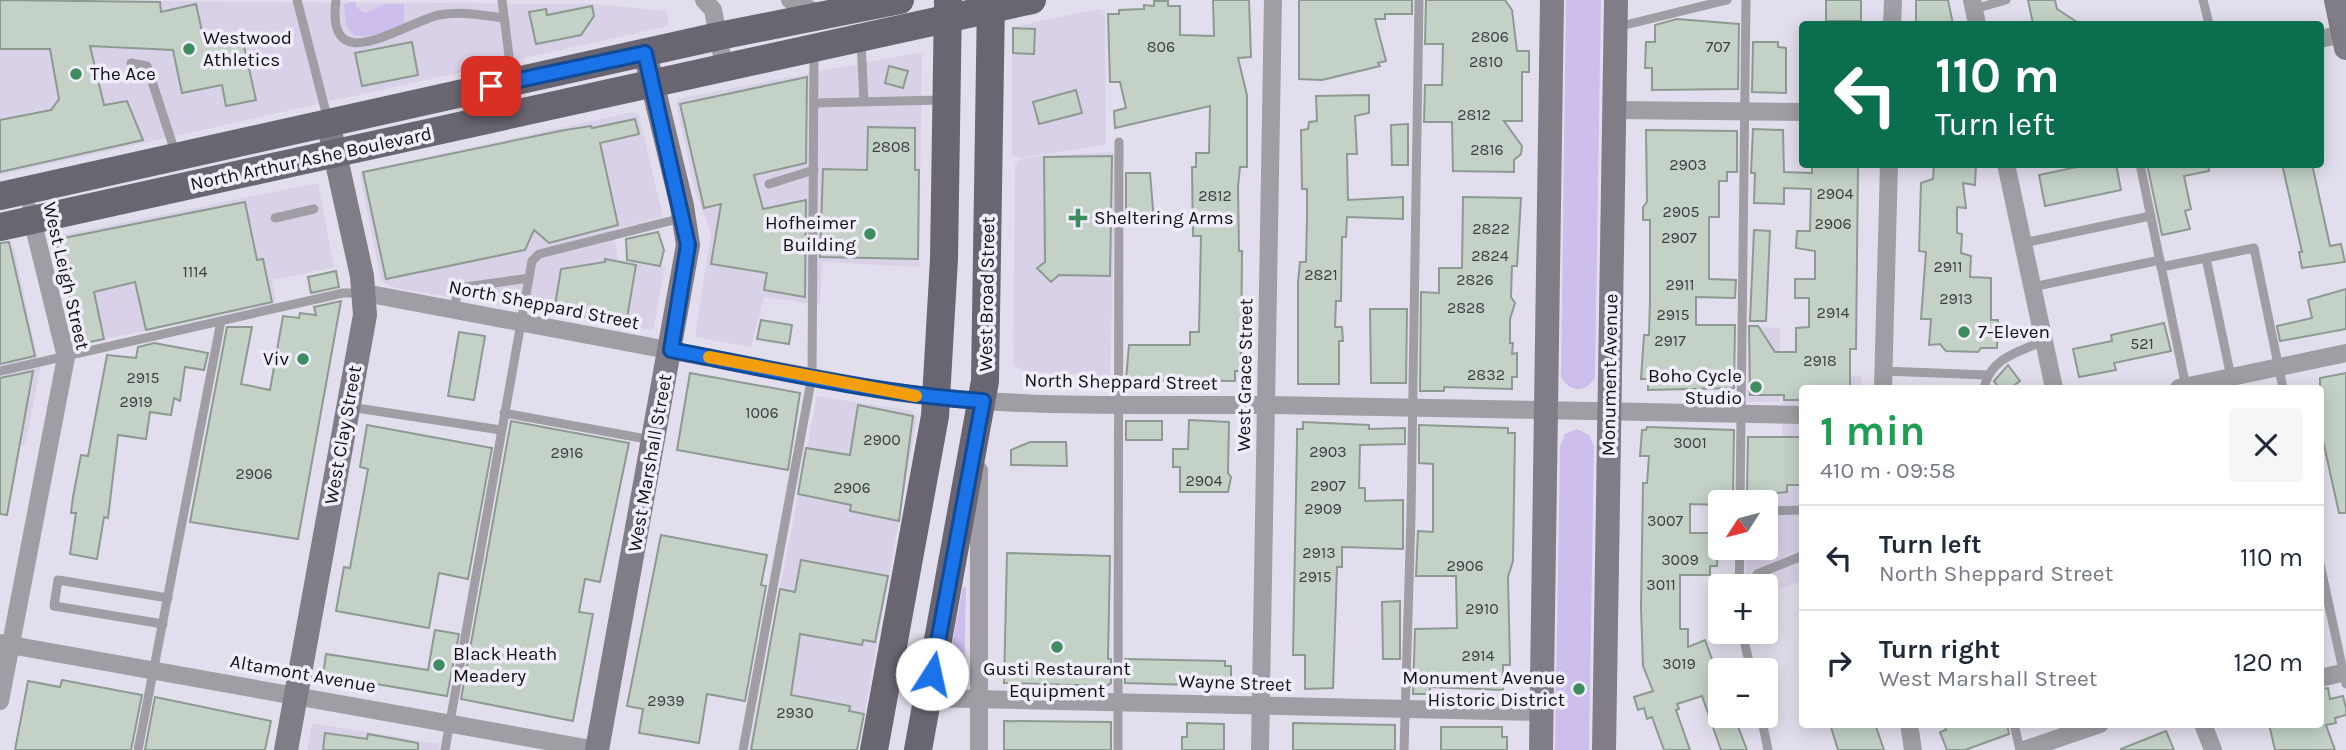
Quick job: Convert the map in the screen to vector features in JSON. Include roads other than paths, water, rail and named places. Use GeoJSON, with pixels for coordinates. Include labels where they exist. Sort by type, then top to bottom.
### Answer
{"type":"FeatureCollection","features":[{"type":"Feature","properties":{"kind":"main road","name":"North Arthur Ashe Boulevard"},"geometry":{"type":"LineString","coordinates":[[13,193],[328,121],[719,36],[804,23],[900,0]]}},
{"type":"Feature","properties":{"kind":"main road","name":"North Arthur Ashe Boulevard"},"geometry":{"type":"LineString","coordinates":[[0,227],[724,66],[804,23],[861,36],[948,9],[1032,0]]}},
{"type":"Feature","properties":{"kind":"main road","name":"West Broad Street"},"geometry":{"type":"LineString","coordinates":[[918,750],[983,401],[990,4]]}},
{"type":"Feature","properties":{"kind":"main road"},"geometry":{"type":"LineString","coordinates":[[874,750],[934,431],[944,260],[948,9]]}},
{"type":"Feature","properties":{"kind":"street"},"geometry":{"type":"LineString","coordinates":[[704,0],[713,10],[724,66]]}},
{"type":"Feature","properties":{"kind":"street","name":"West Grace Street"},"geometry":{"type":"LineString","coordinates":[[1261,750],[1273,0]]}},
{"type":"Feature","properties":{"kind":"street"},"geometry":{"type":"LineString","coordinates":[[1541,750],[1552,0]]}},
{"type":"Feature","properties":{"kind":"street","name":"Monument Avenue"},"geometry":{"type":"LineString","coordinates":[[1604,750],[1616,0]]}},
{"type":"Feature","properties":{"kind":"street"},"geometry":{"type":"LineString","coordinates":[[1892,21],[1893,0]]}},
{"type":"Feature","properties":{"kind":"street"},"geometry":{"type":"LineString","coordinates":[[2336,0],[2337,40]]}},
{"type":"Feature","properties":{"kind":"street","name":"West Marshall Street"},"geometry":{"type":"LineString","coordinates":[[597,750],[686,265],[684,217],[645,53]]}},
{"type":"Feature","properties":{"kind":"street"},"geometry":{"type":"LineString","coordinates":[[1614,110],[1799,111]]}},
{"type":"Feature","properties":{"kind":"street","name":"West Clay Street"},"geometry":{"type":"LineString","coordinates":[[286,750],[365,315],[365,293],[328,121]]}},
{"type":"Feature","properties":{"kind":"street"},"geometry":{"type":"LineString","coordinates":[[1883,380],[1889,168]]}},
{"type":"Feature","properties":{"kind":"street"},"geometry":{"type":"LineString","coordinates":[[2007,168],[2053,385]]}},
{"type":"Feature","properties":{"kind":"street","name":"West Leigh Street"},"geometry":{"type":"LineString","coordinates":[[0,701],[5,644],[66,357],[33,220],[13,193]]}},
{"type":"Feature","properties":{"kind":"street","name":"North Sheppard Street"},"geometry":{"type":"LineString","coordinates":[[365,293],[936,398],[1117,404],[1546,408],[1799,415]]}},
{"type":"Feature","properties":{"kind":"street"},"geometry":{"type":"LineString","coordinates":[[2197,385],[2346,353]]}},
{"type":"Feature","properties":{"kind":"street"},"geometry":{"type":"LineString","coordinates":[[978,432],[979,750]]}},
{"type":"Feature","properties":{"kind":"street","name":"Altamont Avenue"},"geometry":{"type":"LineString","coordinates":[[5,644],[597,750]]}},
{"type":"Feature","properties":{"kind":"street"},"geometry":{"type":"LineString","coordinates":[[2324,678],[2345,676]]}},
{"type":"Feature","properties":{"kind":"street","name":"Wayne Street"},"geometry":{"type":"LineString","coordinates":[[927,698],[1118,700],[1541,712]]}},
{"type":"Feature","properties":{"kind":"street"},"geometry":{"type":"LineString","coordinates":[[1605,720],[1614,750]]}},
{"type":"Feature","properties":{"kind":"street"},"geometry":{"type":"LineString","coordinates":[[1910,728],[1913,750]]}},
{"type":"Feature","properties":{"kind":"street"},"geometry":{"type":"LineString","coordinates":[[2022,750],[2059,744],[2092,728]]}},
{"type":"Feature","properties":{"kind":"street"},"geometry":{"type":"LineString","coordinates":[[2205,728],[2213,750]]}},
{"type":"Feature","properties":{"kind":"lane"},"geometry":{"type":"LineString","coordinates":[[297,0],[328,121]]}},
{"type":"Feature","properties":{"kind":"lane"},"geometry":{"type":"LineString","coordinates":[[336,0],[334,15],[338,30],[348,41],[358,44],[387,37],[443,14],[504,18]]}},
{"type":"Feature","properties":{"kind":"lane"},"geometry":{"type":"LineString","coordinates":[[502,0],[512,82]]}},
{"type":"Feature","properties":{"kind":"lane"},"geometry":{"type":"LineString","coordinates":[[1404,750],[1419,0]]}},
{"type":"Feature","properties":{"kind":"lane"},"geometry":{"type":"LineString","coordinates":[[1615,27],[1727,0]]}},
{"type":"Feature","properties":{"kind":"lane"},"geometry":{"type":"LineString","coordinates":[[1740,490],[1746,0]]}},
{"type":"Feature","properties":{"kind":"lane"},"geometry":{"type":"LineString","coordinates":[[1974,11],[2006,0]]}},
{"type":"Feature","properties":{"kind":"lane"},"geometry":{"type":"LineString","coordinates":[[2203,0],[2208,21]]}},
{"type":"Feature","properties":{"kind":"lane"},"geometry":{"type":"LineString","coordinates":[[743,750],[812,376],[815,103],[804,23]]}},
{"type":"Feature","properties":{"kind":"lane"},"geometry":{"type":"LineString","coordinates":[[861,36],[864,102]]}},
{"type":"Feature","properties":{"kind":"lane"},"geometry":{"type":"LineString","coordinates":[[131,63],[147,66],[177,156]]}},
{"type":"Feature","properties":{"kind":"lane"},"geometry":{"type":"LineString","coordinates":[[815,103],[946,99]]}},
{"type":"Feature","properties":{"kind":"lane"},"geometry":{"type":"LineString","coordinates":[[1118,750],[1119,142]]}},
{"type":"Feature","properties":{"kind":"lane"},"geometry":{"type":"LineString","coordinates":[[2141,168],[2183,385]]}},
{"type":"Feature","properties":{"kind":"lane"},"geometry":{"type":"LineString","coordinates":[[769,184],[814,170]]}},
{"type":"Feature","properties":{"kind":"lane"},"geometry":{"type":"LineString","coordinates":[[275,218],[314,209]]}},
{"type":"Feature","properties":{"kind":"lane"},"geometry":{"type":"LineString","coordinates":[[2023,243],[2150,216]]}},
{"type":"Feature","properties":{"kind":"lane"},"geometry":{"type":"LineString","coordinates":[[445,750],[532,261],[539,254],[684,217]]}},
{"type":"Feature","properties":{"kind":"lane"},"geometry":{"type":"LineString","coordinates":[[2032,287],[2254,248],[2282,385]]}},
{"type":"Feature","properties":{"kind":"lane"},"geometry":{"type":"LineString","coordinates":[[2206,258],[2231,377]]}},
{"type":"Feature","properties":{"kind":"lane"},"geometry":{"type":"LineString","coordinates":[[454,310],[458,288],[528,278]]}},
{"type":"Feature","properties":{"kind":"lane"},"geometry":{"type":"LineString","coordinates":[[0,371],[343,293],[365,293]]}},
{"type":"Feature","properties":{"kind":"lane"},"geometry":{"type":"LineString","coordinates":[[138,750],[221,321]]}},
{"type":"Feature","properties":{"kind":"lane"},"geometry":{"type":"LineString","coordinates":[[1985,385],[1988,375],[2006,357],[2044,341]]}},
{"type":"Feature","properties":{"kind":"lane"},"geometry":{"type":"LineString","coordinates":[[1883,380],[1988,375]]}},
{"type":"Feature","properties":{"kind":"lane"},"geometry":{"type":"LineString","coordinates":[[348,407],[501,430]]}},
{"type":"Feature","properties":{"kind":"lane"},"geometry":{"type":"LineString","coordinates":[[504,413],[654,441]]}},
{"type":"Feature","properties":{"kind":"lane"},"geometry":{"type":"LineString","coordinates":[[1778,511],[1799,510]]}},
{"type":"Feature","properties":{"kind":"lane"},"geometry":{"type":"LineString","coordinates":[[1757,574],[1799,557]]}},
{"type":"Feature","properties":{"kind":"lane"},"geometry":{"type":"LineString","coordinates":[[163,624],[54,606],[58,580],[168,598]]}},
{"type":"Feature","properties":{"kind":"lane"},"geometry":{"type":"LineString","coordinates":[[2324,582],[2345,676]]}},
{"type":"Feature","properties":{"kind":"lane"},"geometry":{"type":"LineString","coordinates":[[1763,728],[1768,750]]}},
{"type":"Feature","properties":{"kind":"lane"},"geometry":{"type":"LineString","coordinates":[[2015,728],[2022,750]]}},
{"type":"Feature","properties":{"kind":"place","name":"Westwood Athletics"},"geometry":{"type":"Point","coordinates":[189,49]}},
{"type":"Feature","properties":{"kind":"place","name":"The Ace"},"geometry":{"type":"Point","coordinates":[76,74]}},
{"type":"Feature","properties":{"kind":"place","name":"Sheltering Arms"},"geometry":{"type":"Point","coordinates":[1078,218]}},
{"type":"Feature","properties":{"kind":"place","name":"Hofheimer Building"},"geometry":{"type":"Point","coordinates":[870,234]}},
{"type":"Feature","properties":{"kind":"place","name":"7-Eleven"},"geometry":{"type":"Point","coordinates":[1964,332]}},
{"type":"Feature","properties":{"kind":"place","name":"Viv"},"geometry":{"type":"Point","coordinates":[303,359]}},
{"type":"Feature","properties":{"kind":"place","name":"Boho Cycle Studio"},"geometry":{"type":"Point","coordinates":[1756,387]}},
{"type":"Feature","properties":{"kind":"place","name":"Gusti Restaurant Equipment"},"geometry":{"type":"Point","coordinates":[1057,647]}},
{"type":"Feature","properties":{"kind":"place","name":"Black Heath Meadery"},"geometry":{"type":"Point","coordinates":[439,665]}},
{"type":"Feature","properties":{"kind":"place","name":"Monument Avenue Historic District"},"geometry":{"type":"Point","coordinates":[1579,689]}}]}
